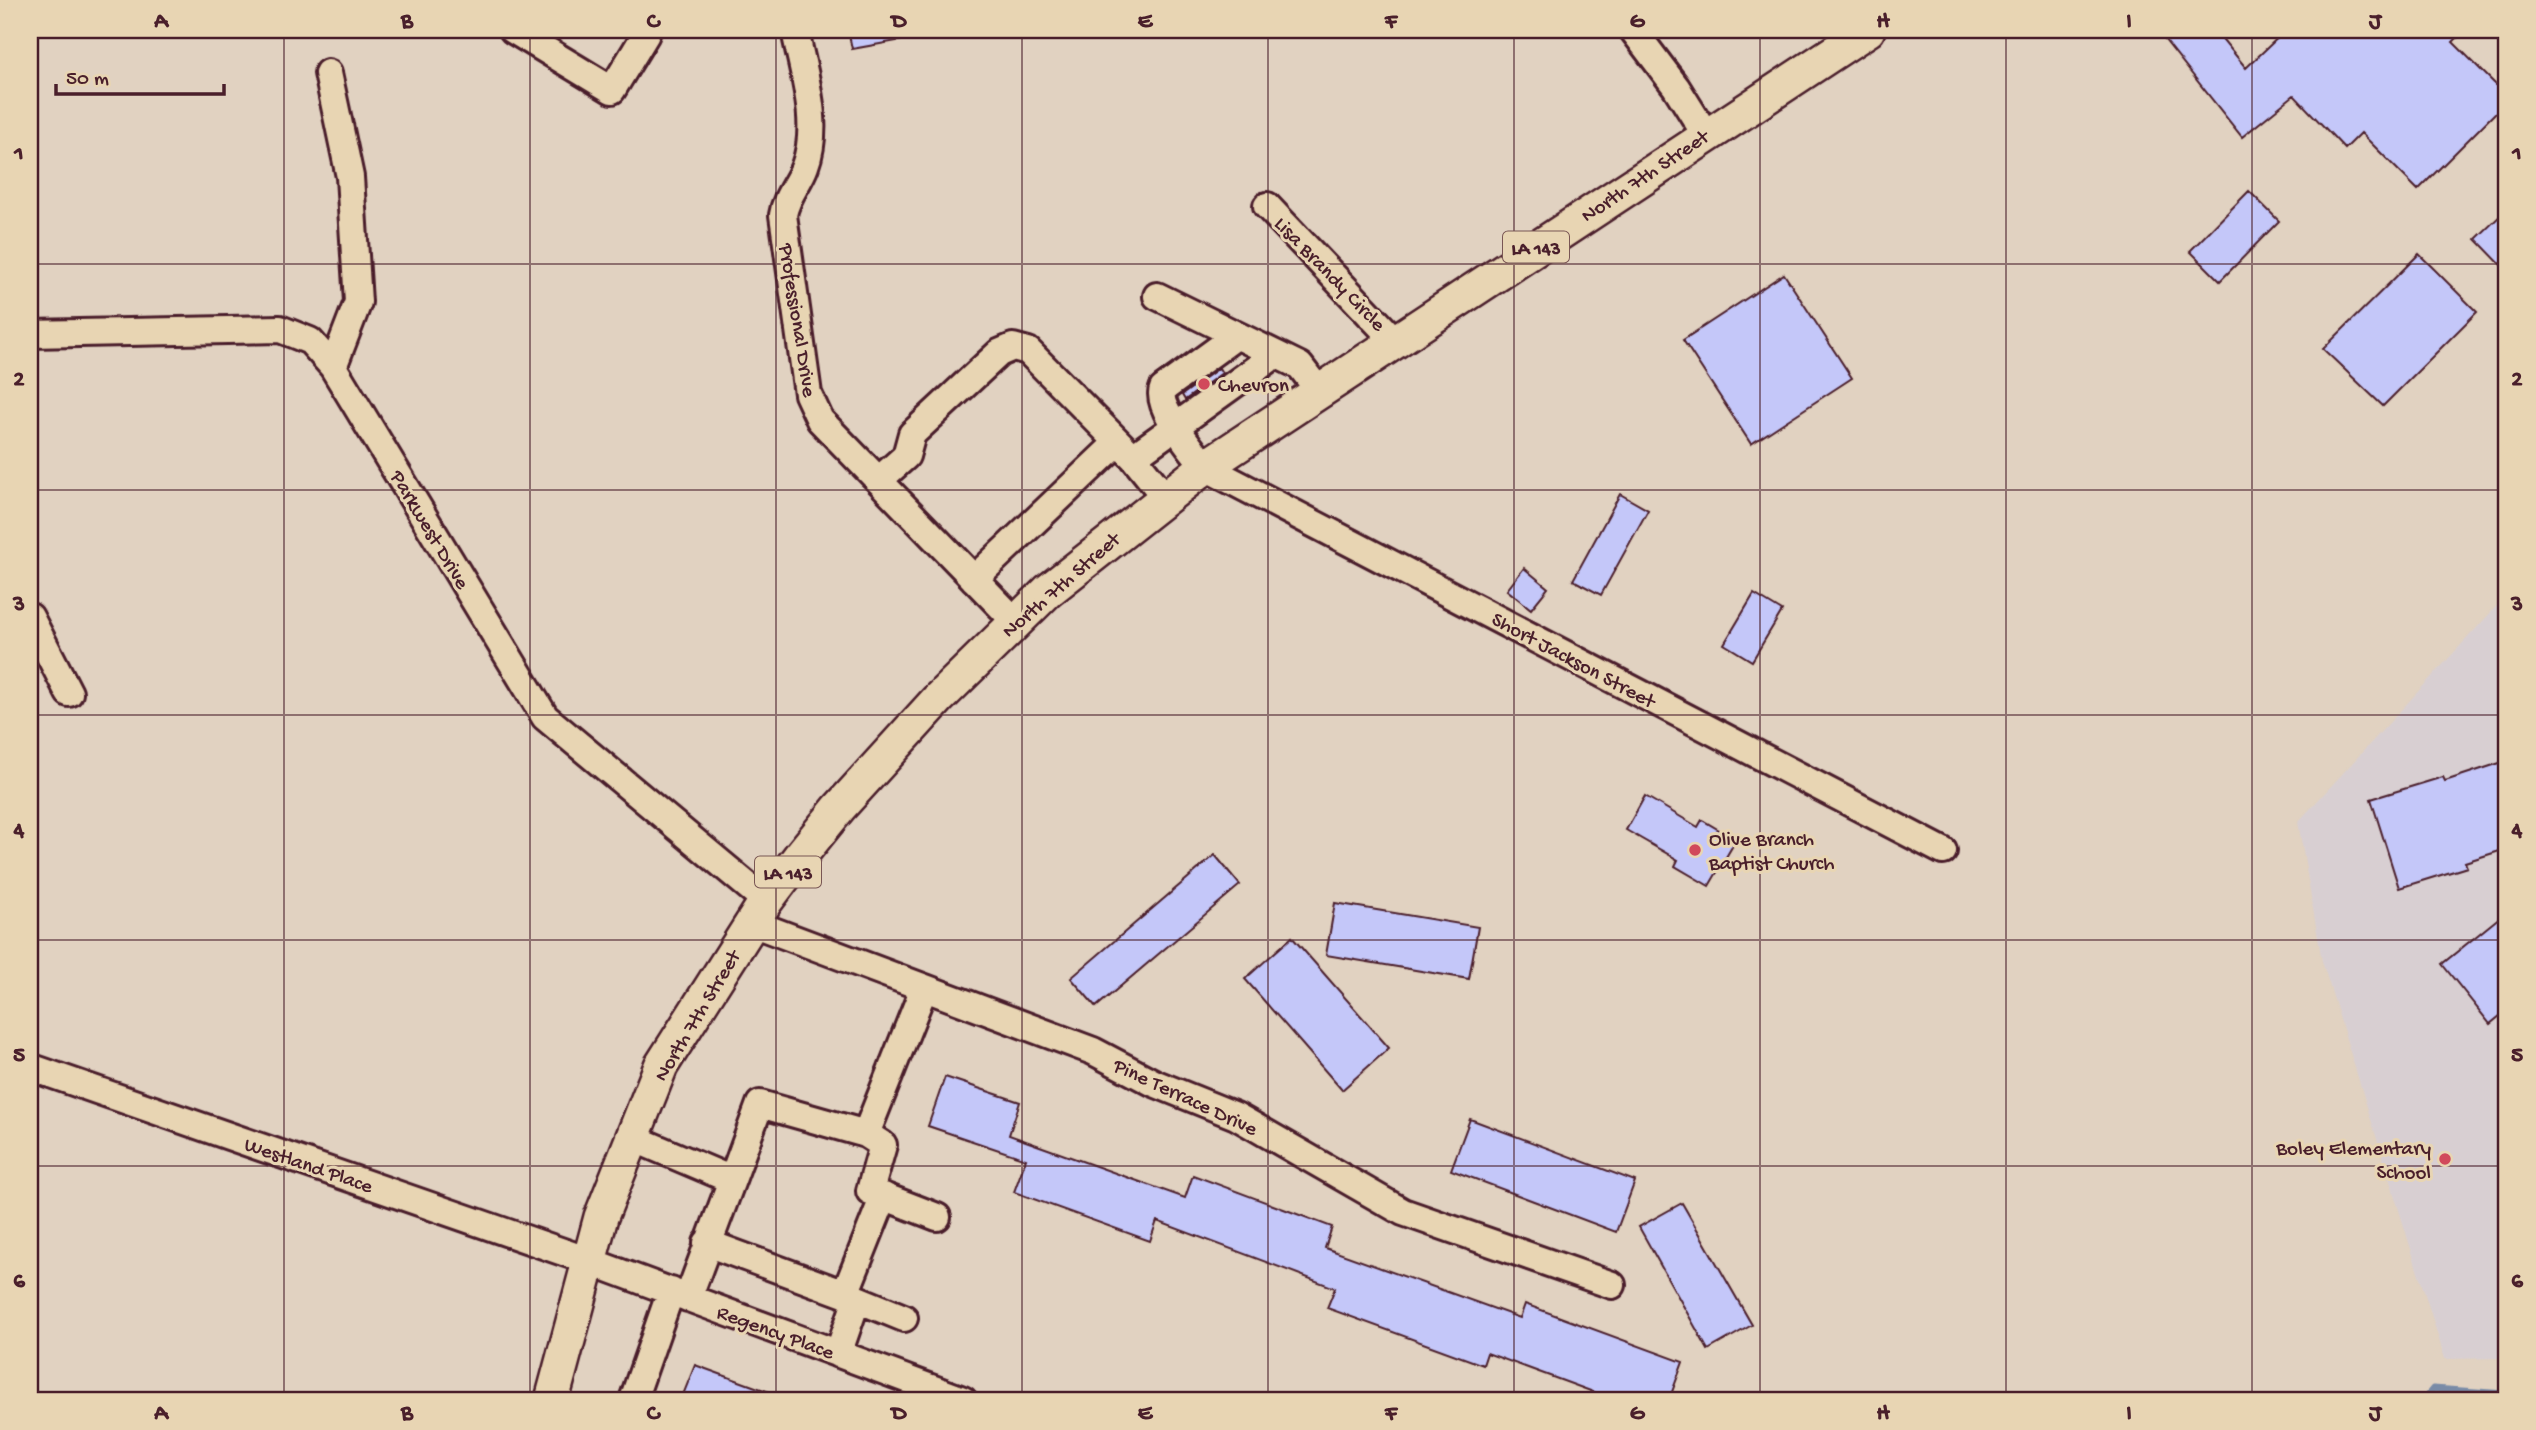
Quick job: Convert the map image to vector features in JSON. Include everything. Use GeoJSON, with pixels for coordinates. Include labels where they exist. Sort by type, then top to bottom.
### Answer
{"type":"FeatureCollection","features":[{"type":"Feature","properties":{"kind":"main road","name":"North 7th Street"},"geometry":{"type":"LineString","coordinates":[[552,1400],[601,1217],[661,1066],[759,912],[839,808],[939,698],[1015,621],[1081,563],[1205,467],[1706,135],[1847,35]]}},
{"type":"Feature","properties":{"kind":"street"},"geometry":{"type":"LineString","coordinates":[[513,30],[612,90],[646,34],[640,30]]}},
{"type":"Feature","properties":{"kind":"street","name":"Professional Drive"},"geometry":{"type":"LineString","coordinates":[[795,30],[812,130],[805,166],[788,195],[783,215],[808,394],[830,433],[1015,621]]}},
{"type":"Feature","properties":{"kind":"street"},"geometry":{"type":"LineString","coordinates":[[1633,30],[1676,87],[1706,135]]}},
{"type":"Feature","properties":{"kind":"street"},"geometry":{"type":"LineString","coordinates":[[328,73],[349,177],[358,302],[333,367]]}},
{"type":"Feature","properties":{"kind":"street","name":"Lisa Brandy Circle"},"geometry":{"type":"LineString","coordinates":[[1267,206],[1395,341]]}},
{"type":"Feature","properties":{"kind":"street"},"geometry":{"type":"LineString","coordinates":[[1157,296],[1300,366],[1319,391]]}},
{"type":"Feature","properties":{"kind":"street","name":"Parkwest Drive"},"geometry":{"type":"LineString","coordinates":[[30,334],[280,329],[310,341],[333,367],[545,717],[759,912]]}},
{"type":"Feature","properties":{"kind":"street"},"geometry":{"type":"LineString","coordinates":[[1205,467],[1161,402],[1163,389],[1229,341],[1233,334]]}},
{"type":"Feature","properties":{"kind":"street"},"geometry":{"type":"LineString","coordinates":[[879,480],[906,456],[912,434],[999,353],[1013,347],[1028,351],[1126,450],[1165,497]]}},
{"type":"Feature","properties":{"kind":"street"},"geometry":{"type":"LineString","coordinates":[[974,579],[1126,450],[1176,426],[1268,360],[1270,352]]}},
{"type":"Feature","properties":{"kind":"street","name":"Short Jackson Street"},"geometry":{"type":"LineString","coordinates":[[1205,467],[1943,851]]}},
{"type":"Feature","properties":{"kind":"street"},"geometry":{"type":"LineString","coordinates":[[30,617],[69,693]]}},
{"type":"Feature","properties":{"kind":"street","name":"Pine Terrace Drive"},"geometry":{"type":"LineString","coordinates":[[759,912],[924,988],[1093,1051],[1154,1083],[1236,1116],[1403,1212],[1612,1285]]}},
{"type":"Feature","properties":{"kind":"street"},"geometry":{"type":"LineString","coordinates":[[866,1134],[924,988]]}},
{"type":"Feature","properties":{"kind":"street","name":"Westland Place"},"geometry":{"type":"LineString","coordinates":[[30,1067],[589,1261]]}},
{"type":"Feature","properties":{"kind":"street"},"geometry":{"type":"LineString","coordinates":[[633,1400],[679,1295],[707,1243],[760,1104],[866,1134],[883,1145],[870,1191],[937,1217]]}},
{"type":"Feature","properties":{"kind":"street"},"geometry":{"type":"LineString","coordinates":[[633,1138],[732,1180]]}},
{"type":"Feature","properties":{"kind":"street"},"geometry":{"type":"LineString","coordinates":[[838,1354],[851,1297],[884,1196]]}},
{"type":"Feature","properties":{"kind":"street"},"geometry":{"type":"LineString","coordinates":[[707,1243],[904,1318]]}},
{"type":"Feature","properties":{"kind":"street","name":"Regency Place"},"geometry":{"type":"LineString","coordinates":[[589,1261],[962,1400]]}},
{"type":"Feature","properties":{"kind":"shaded area","name":"Boley Elementary School"},"geometry":{"type":"Polygon","coordinates":[[[2506,596],[2506,1358],[2445,1359],[2322,961],[2298,822],[2506,596]]]}},
{"type":"Feature","properties":{"kind":"building"},"geometry":{"type":"Polygon","coordinates":[[[848,30],[907,30],[908,39],[852,49],[848,30]]]}},
{"type":"Feature","properties":{"kind":"building"},"geometry":{"type":"Polygon","coordinates":[[[2157,30],[2215,30],[2246,68],[2286,30],[2465,30],[2453,42],[2506,95],[2506,102],[2418,190],[2361,133],[2345,149],[2294,95],[2242,137],[2157,30]]]}},
{"type":"Feature","properties":{"kind":"building"},"geometry":{"type":"Polygon","coordinates":[[[2249,191],[2279,221],[2220,281],[2190,251],[2249,191]]]}},
{"type":"Feature","properties":{"kind":"building"},"geometry":{"type":"Polygon","coordinates":[[[2506,210],[2506,270],[2476,239],[2506,210]]]}},
{"type":"Feature","properties":{"kind":"building"},"geometry":{"type":"Polygon","coordinates":[[[2419,254],[2477,312],[2383,406],[2323,349],[2419,254]]]}},
{"type":"Feature","properties":{"kind":"building"},"geometry":{"type":"Polygon","coordinates":[[[1784,274],[1852,378],[1751,444],[1683,340],[1784,274]]]}},
{"type":"Feature","properties":{"kind":"building"},"geometry":{"type":"Polygon","coordinates":[[[1219,368],[1222,373],[1185,400],[1182,395],[1219,368]]]}},
{"type":"Feature","properties":{"kind":"building"},"geometry":{"type":"Polygon","coordinates":[[[1620,494],[1648,510],[1601,595],[1573,580],[1620,494]]]}},
{"type":"Feature","properties":{"kind":"building"},"geometry":{"type":"Polygon","coordinates":[[[1524,568],[1548,588],[1531,609],[1507,590],[1524,568]]]}},
{"type":"Feature","properties":{"kind":"building"},"geometry":{"type":"Polygon","coordinates":[[[1754,594],[1782,611],[1752,661],[1724,644],[1754,594]]]}},
{"type":"Feature","properties":{"kind":"building"},"geometry":{"type":"Polygon","coordinates":[[[2506,761],[2506,849],[2465,862],[2467,867],[2399,888],[2371,799],[2443,777],[2445,781],[2506,761]]]}},
{"type":"Feature","properties":{"kind":"building","name":"Olive Branch Baptist Church"},"geometry":{"type":"Polygon","coordinates":[[[1645,796],[1698,827],[1702,820],[1736,840],[1709,886],[1675,866],[1678,860],[1626,830],[1645,796]]]}},
{"type":"Feature","properties":{"kind":"building"},"geometry":{"type":"Polygon","coordinates":[[[1215,855],[1240,885],[1096,1007],[1071,978],[1215,855]]]}},
{"type":"Feature","properties":{"kind":"building"},"geometry":{"type":"Polygon","coordinates":[[[1335,903],[1478,927],[1469,979],[1326,955],[1335,903]]]}},
{"type":"Feature","properties":{"kind":"building"},"geometry":{"type":"Polygon","coordinates":[[[2506,912],[2506,1011],[2490,1024],[2442,964],[2506,912]]]}},
{"type":"Feature","properties":{"kind":"building"},"geometry":{"type":"Polygon","coordinates":[[[1292,937],[1389,1048],[1342,1090],[1245,979],[1292,937]]]}},
{"type":"Feature","properties":{"kind":"building"},"geometry":{"type":"Polygon","coordinates":[[[945,1077],[1020,1102],[1009,1135],[1185,1198],[1193,1175],[1332,1227],[1325,1248],[1520,1318],[1525,1304],[1683,1362],[1669,1400],[1615,1400],[1487,1353],[1483,1365],[1327,1308],[1335,1288],[1157,1221],[1150,1241],[1014,1192],[1026,1159],[928,1126],[945,1077]]]}},
{"type":"Feature","properties":{"kind":"building"},"geometry":{"type":"Polygon","coordinates":[[[1470,1119],[1635,1181],[1616,1232],[1451,1170],[1470,1119]]]}},
{"type":"Feature","properties":{"kind":"building"},"geometry":{"type":"Polygon","coordinates":[[[1682,1203],[1752,1325],[1708,1350],[1639,1227],[1682,1203]]]}},
{"type":"Feature","properties":{"kind":"building"},"geometry":{"type":"Polygon","coordinates":[[[695,1365],[786,1398],[786,1400],[681,1400],[695,1365]]]}},
{"type":"Feature","properties":{"kind":"waterway"},"geometry":{"type":"LineString","coordinates":[[2424,1400],[2433,1389],[2506,1394]]}},
{"type":"Feature","properties":{"kind":"place","name":"Chevron"},"geometry":{"type":"Point","coordinates":[1204,384]}},
{"type":"Feature","properties":{"kind":"place","name":"Olive Branch Baptist Church"},"geometry":{"type":"Point","coordinates":[1695,850]}},
{"type":"Feature","properties":{"kind":"place","name":"Boley Elementary School"},"geometry":{"type":"Point","coordinates":[2445,1159]}}]}
